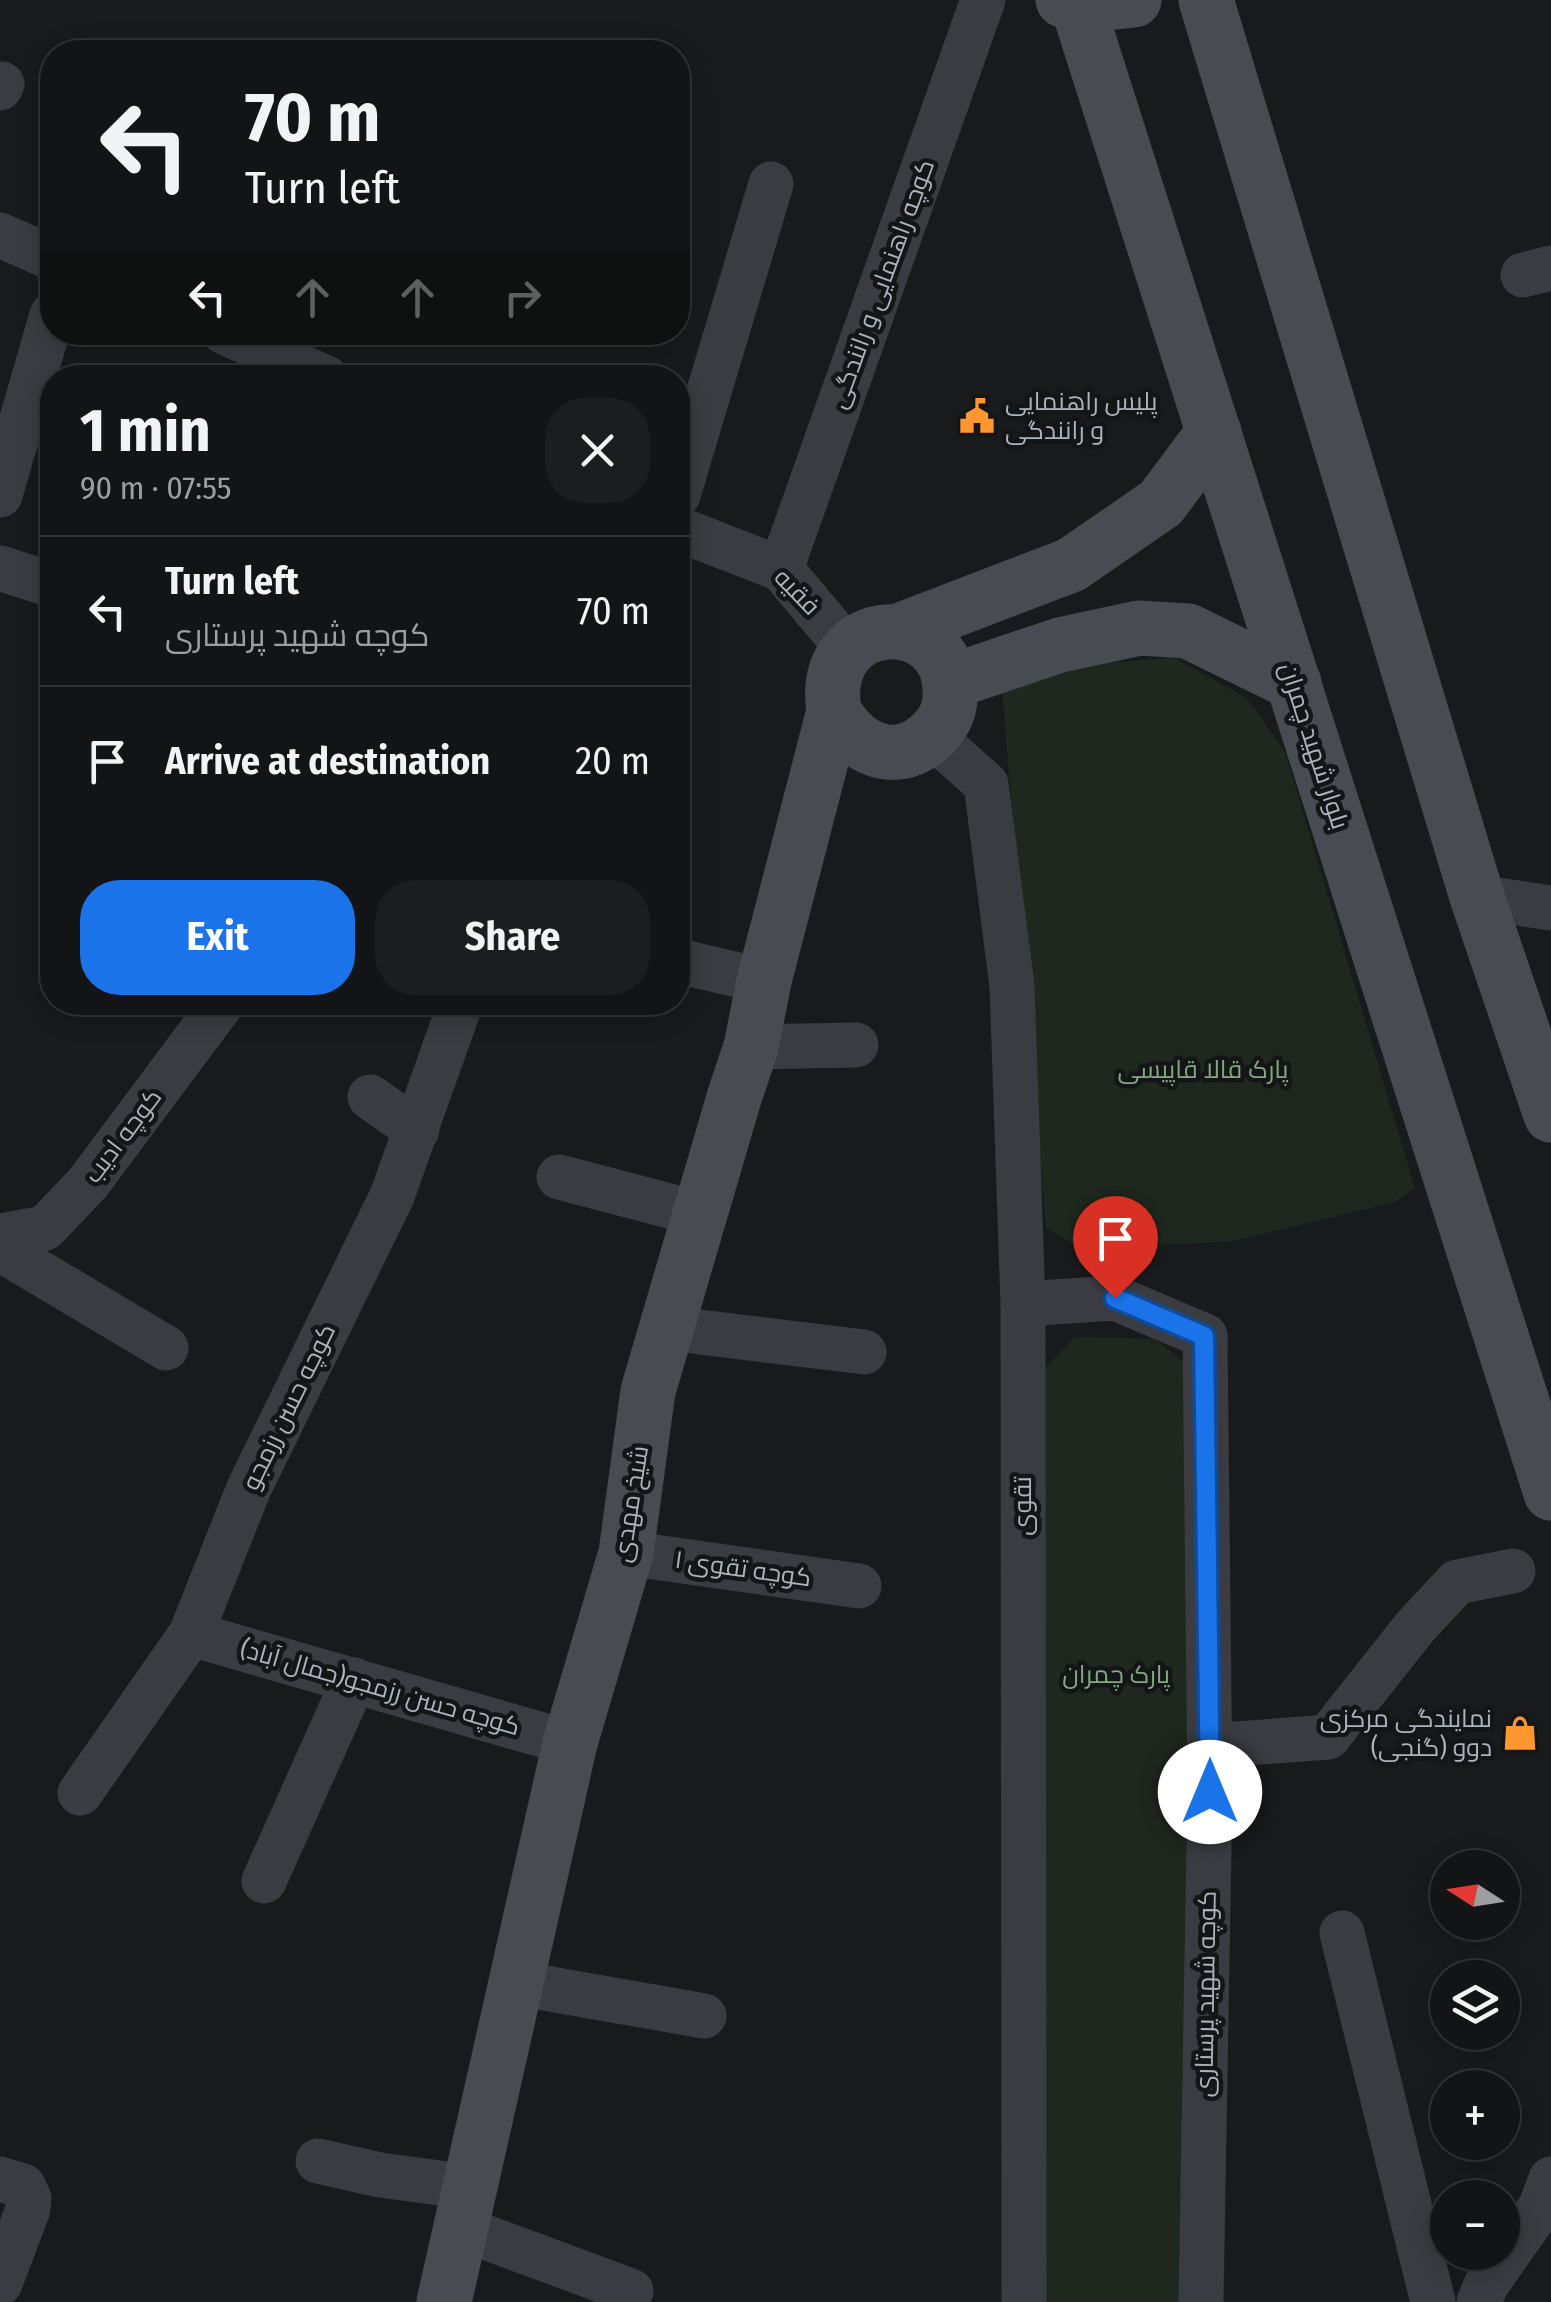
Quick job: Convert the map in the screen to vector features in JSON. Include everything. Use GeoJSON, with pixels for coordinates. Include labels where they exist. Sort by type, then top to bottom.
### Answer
{"type":"FeatureCollection","features":[{"type":"Feature","properties":{"kind":"main road"},"geometry":{"type":"LineString","coordinates":[[1072,2],[1134,0]]}},
{"type":"Feature","properties":{"kind":"main road"},"geometry":{"type":"LineString","coordinates":[[1206,0],[1477,897],[1551,1116]]}},
{"type":"Feature","properties":{"kind":"main road","name":"بلوار شهید چمران"},"geometry":{"type":"LineString","coordinates":[[1072,2],[1214,432],[1551,1493]]}},
{"type":"Feature","properties":{"kind":"main road"},"geometry":{"type":"LineString","coordinates":[[873,641],[916,636],[932,647],[944,663],[950,682],[950,702],[944,721],[915,748],[876,751],[844,729],[834,711],[831,692],[834,672],[844,654],[873,641],[1071,565],[1161,503],[1214,432]]}},
{"type":"Feature","properties":{"kind":"main road"},"geometry":{"type":"LineString","coordinates":[[950,682],[1060,645],[1139,628],[1188,631],[1294,683]]}},
{"type":"Feature","properties":{"kind":"main road","name":"شیخ مهدی"},"geometry":{"type":"LineString","coordinates":[[448,2300],[570,1742],[626,1552],[648,1392],[752,1048],[764,981],[834,711]]}},
{"type":"Feature","properties":{"kind":"street","name":"کوچه راهنمایی و رانندگی"},"geometry":{"type":"LineString","coordinates":[[781,569],[983,0]]}},
{"type":"Feature","properties":{"kind":"street"},"geometry":{"type":"LineString","coordinates":[[690,455],[771,184]]}},
{"type":"Feature","properties":{"kind":"street"},"geometry":{"type":"LineString","coordinates":[[0,235],[40,242]]}},
{"type":"Feature","properties":{"kind":"street"},"geometry":{"type":"LineString","coordinates":[[0,495],[43,345]]}},
{"type":"Feature","properties":{"kind":"street"},"geometry":{"type":"LineString","coordinates":[[253,345],[297,365]]}},
{"type":"Feature","properties":{"kind":"street","name":"فقیه"},"geometry":{"type":"LineString","coordinates":[[690,534],[781,569],[873,641]]}},
{"type":"Feature","properties":{"kind":"street"},"geometry":{"type":"LineString","coordinates":[[0,568],[40,581]]}},
{"type":"Feature","properties":{"kind":"street","name":"تقوی"},"geometry":{"type":"LineString","coordinates":[[932,736],[986,784],[1012,986],[1023,1304],[1024,2302]]}},
{"type":"Feature","properties":{"kind":"street"},"geometry":{"type":"LineString","coordinates":[[1477,897],[1551,908]]}},
{"type":"Feature","properties":{"kind":"street"},"geometry":{"type":"LineString","coordinates":[[690,964],[764,981]]}},
{"type":"Feature","properties":{"kind":"street","name":"کوچه ادیب"},"geometry":{"type":"LineString","coordinates":[[0,1236],[45,1228],[88,1183],[213,1015]]}},
{"type":"Feature","properties":{"kind":"street","name":"کوچه حسن رزمجو"},"geometry":{"type":"LineString","coordinates":[[80,1792],[191,1634],[249,1488],[392,1196],[457,1015]]}},
{"type":"Feature","properties":{"kind":"street"},"geometry":{"type":"LineString","coordinates":[[752,1048],[856,1045]]}},
{"type":"Feature","properties":{"kind":"street"},"geometry":{"type":"LineString","coordinates":[[370,1097],[417,1130]]}},
{"type":"Feature","properties":{"kind":"street"},"geometry":{"type":"LineString","coordinates":[[559,1177],[700,1214]]}},
{"type":"Feature","properties":{"kind":"street"},"geometry":{"type":"LineString","coordinates":[[0,1249],[166,1348]]}},
{"type":"Feature","properties":{"kind":"street","name":"کوچه شهید پرستاری"},"geometry":{"type":"LineString","coordinates":[[1023,1304],[1115,1298],[1204,1336],[1210,1746],[1201,2302]]}},
{"type":"Feature","properties":{"kind":"street"},"geometry":{"type":"LineString","coordinates":[[667,1328],[864,1352]]}},
{"type":"Feature","properties":{"kind":"street","name":"کوچه تقوی ۱"},"geometry":{"type":"LineString","coordinates":[[626,1552],[859,1586]]}},
{"type":"Feature","properties":{"kind":"street"},"geometry":{"type":"LineString","coordinates":[[1210,1746],[1328,1738],[1415,1627],[1456,1582],[1513,1571]]}},
{"type":"Feature","properties":{"kind":"street","name":"کوچه حسن رزمجو(جمال آباد)"},"geometry":{"type":"LineString","coordinates":[[191,1634],[570,1742]]}},
{"type":"Feature","properties":{"kind":"street"},"geometry":{"type":"LineString","coordinates":[[264,1881],[354,1680]]}},
{"type":"Feature","properties":{"kind":"street"},"geometry":{"type":"LineString","coordinates":[[1342,1932],[1433,2302]]}},
{"type":"Feature","properties":{"kind":"street"},"geometry":{"type":"LineString","coordinates":[[516,1983],[704,2016]]}},
{"type":"Feature","properties":{"kind":"street"},"geometry":{"type":"LineString","coordinates":[[318,2161],[380,2175],[466,2207],[631,2291]]}},
{"type":"Feature","properties":{"kind":"street"},"geometry":{"type":"LineString","coordinates":[[0,2179],[23,2186],[29,2198],[0,2282]]}},
{"type":"Feature","properties":{"kind":"street"},"geometry":{"type":"LineString","coordinates":[[1479,2302],[1486,2285],[1540,2208],[1551,2179]]}},
{"type":"Feature","properties":{"kind":"green space","name":"پارک قالا قاپیسی"},"geometry":{"type":"Polygon","coordinates":[[[1174,658],[1247,698],[1285,752],[1415,1188],[1395,1202],[1234,1241],[1082,1249],[1046,1228],[1002,690],[1102,663],[1174,658]]]}},
{"type":"Feature","properties":{"kind":"green space","name":"پارک چمران"},"geometry":{"type":"Polygon","coordinates":[[[1075,1337],[1155,1339],[1190,1367],[1185,2302],[1044,2302],[1039,1374],[1075,1337]]]}},
{"type":"Feature","properties":{"kind":"place","name":"پلیس راهنمایی و رانندگی"},"geometry":{"type":"Point","coordinates":[977,416]}},
{"type":"Feature","properties":{"kind":"place","name":"نمایندگی مرکزی دوو (گنجی)"},"geometry":{"type":"Point","coordinates":[1520,1733]}},
{"type":"Feature","properties":{"kind":"route"},"geometry":{"type":"LineString","coordinates":[[1115,1298],[1204,1336],[1210,1792]]}}]}
